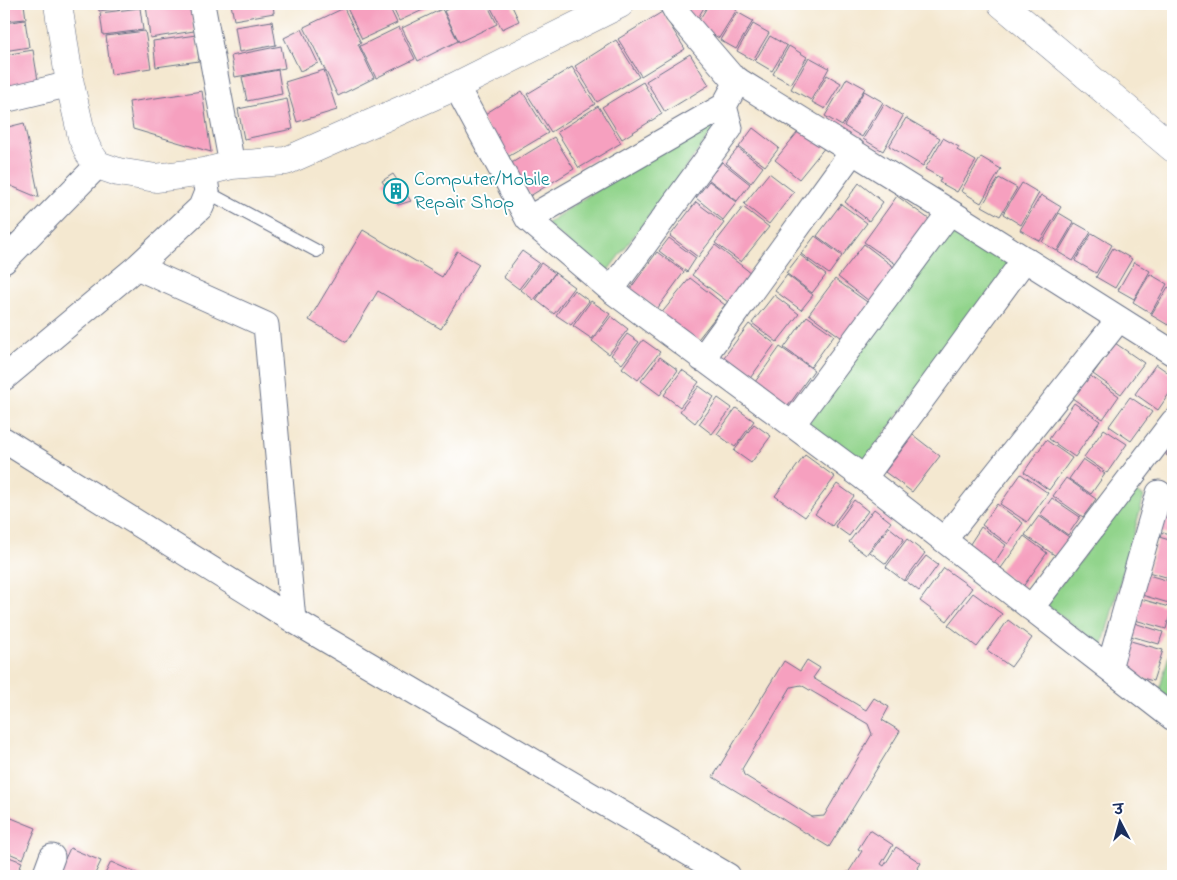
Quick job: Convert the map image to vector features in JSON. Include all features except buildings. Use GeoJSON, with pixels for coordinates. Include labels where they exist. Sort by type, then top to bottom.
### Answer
{"type":"FeatureCollection","features":[{"type":"Feature","properties":{"kind":"street"},"geometry":{"type":"LineString","coordinates":[[58,4],[70,84],[82,137],[89,153],[98,165],[118,172],[156,178],[205,182],[232,165],[286,161],[456,86],[601,7]]}},
{"type":"Feature","properties":{"kind":"street"},"geometry":{"type":"LineString","coordinates":[[202,4],[232,165]]}},
{"type":"Feature","properties":{"kind":"street"},"geometry":{"type":"LineString","coordinates":[[672,4],[677,13],[731,76],[1173,353]]}},
{"type":"Feature","properties":{"kind":"street"},"geometry":{"type":"LineString","coordinates":[[1002,4],[1173,148]]}},
{"type":"Feature","properties":{"kind":"street"},"geometry":{"type":"LineString","coordinates":[[528,219],[724,106],[738,80]]}},
{"type":"Feature","properties":{"kind":"street"},"geometry":{"type":"LineString","coordinates":[[4,100],[70,84]]}},
{"type":"Feature","properties":{"kind":"street"},"geometry":{"type":"LineString","coordinates":[[456,86],[528,219],[611,290],[864,478],[1173,718]]}},
{"type":"Feature","properties":{"kind":"street"},"geometry":{"type":"LineString","coordinates":[[611,290],[730,128],[724,106]]}},
{"type":"Feature","properties":{"kind":"street"},"geometry":{"type":"LineString","coordinates":[[702,359],[853,151]]}},
{"type":"Feature","properties":{"kind":"street"},"geometry":{"type":"LineString","coordinates":[[4,261],[98,165]]}},
{"type":"Feature","properties":{"kind":"street"},"geometry":{"type":"LineString","coordinates":[[4,378],[137,268],[201,207],[205,182]]}},
{"type":"Feature","properties":{"kind":"street"},"geometry":{"type":"LineString","coordinates":[[792,425],[950,212]]}},
{"type":"Feature","properties":{"kind":"street"},"geometry":{"type":"LineString","coordinates":[[864,478],[1025,259]]}},
{"type":"Feature","properties":{"kind":"street"},"geometry":{"type":"LineString","coordinates":[[137,268],[266,324],[293,620]]}},
{"type":"Feature","properties":{"kind":"street"},"geometry":{"type":"LineString","coordinates":[[944,540],[1118,319]]}},
{"type":"Feature","properties":{"kind":"street"},"geometry":{"type":"LineString","coordinates":[[1031,608],[1173,422]]}},
{"type":"Feature","properties":{"kind":"street"},"geometry":{"type":"LineString","coordinates":[[4,440],[293,620],[728,876]]}},
{"type":"Feature","properties":{"kind":"street"},"geometry":{"type":"LineString","coordinates":[[1109,668],[1166,496],[1135,472]]}},
{"type":"Feature","properties":{"kind":"lane"},"geometry":{"type":"LineString","coordinates":[[205,182],[317,251]]}},
{"type":"Feature","properties":{"kind":"green space"},"geometry":{"type":"Polygon","coordinates":[[[711,113],[719,123],[606,273],[546,224],[711,113]]]}},
{"type":"Feature","properties":{"kind":"green space"},"geometry":{"type":"Polygon","coordinates":[[[955,223],[1010,263],[862,464],[807,424],[955,223]]]}},
{"type":"Feature","properties":{"kind":"green space"},"geometry":{"type":"Polygon","coordinates":[[[1135,492],[1144,496],[1102,647],[1045,604],[1135,492]]]}},
{"type":"Feature","properties":{"kind":"green space"},"geometry":{"type":"Polygon","coordinates":[[[1173,641],[1173,695],[1172,699],[1159,691],[1173,641]]]}},
{"type":"Feature","properties":{"kind":"place","name":"Computer/Mobile Repair Shop"},"geometry":{"type":"Point","coordinates":[396,191]}}]}
